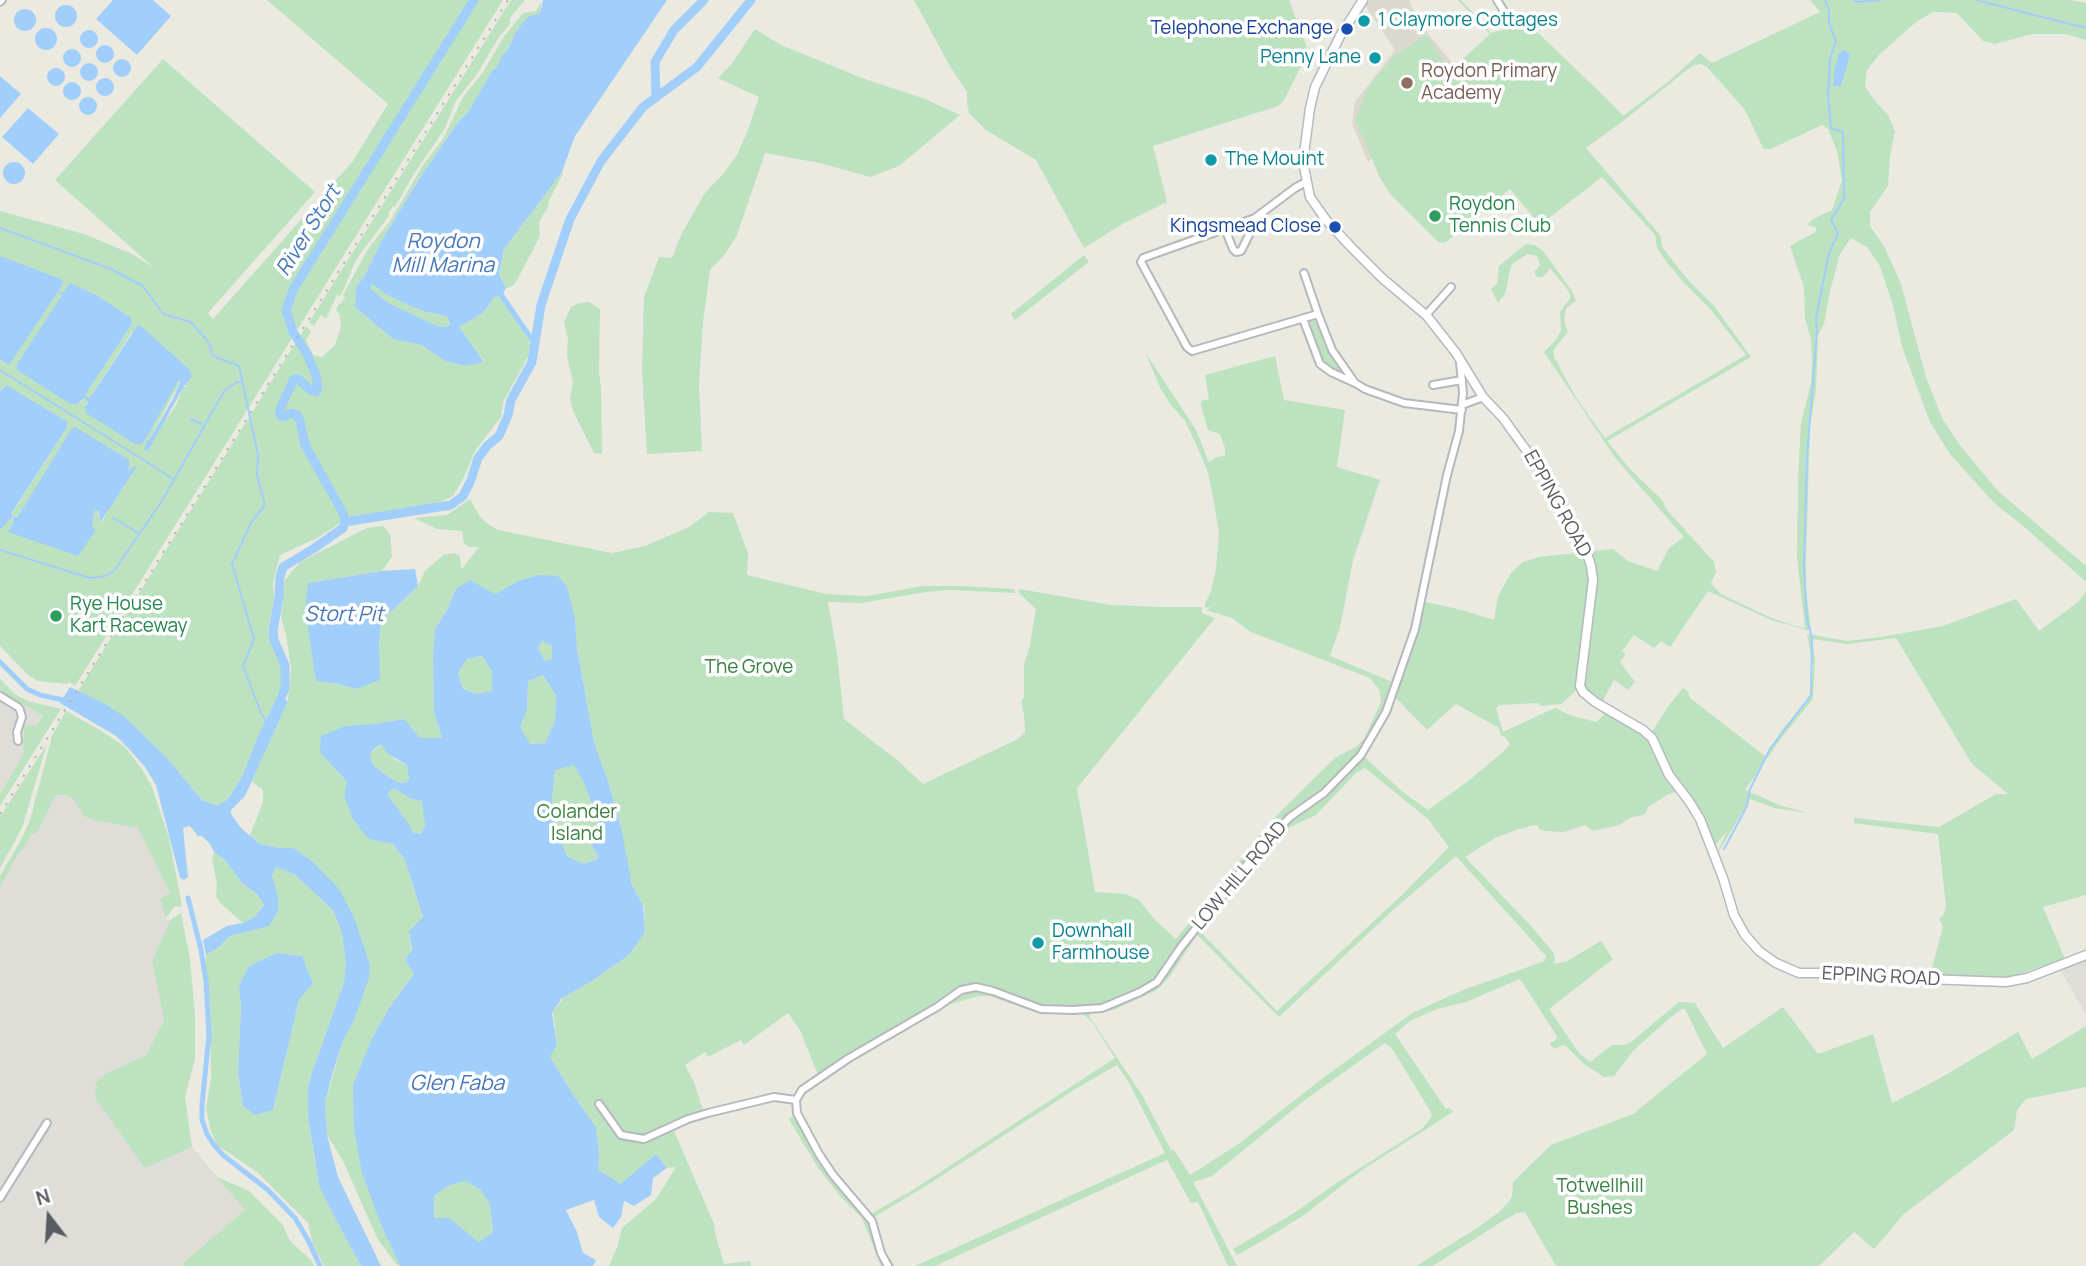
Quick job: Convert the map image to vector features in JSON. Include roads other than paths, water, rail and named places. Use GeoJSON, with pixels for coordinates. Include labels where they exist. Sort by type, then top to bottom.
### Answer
{"type":"FeatureCollection","features":[{"type":"Feature","properties":{"kind":"main road","name":"EPPING ROAD"},"geometry":{"type":"LineString","coordinates":[[1363,0],[1340,36],[1315,87],[1303,162],[1310,197],[1326,220],[1382,278],[1426,314],[1483,397],[1535,460],[1587,553],[1592,580],[1580,686],[1588,697],[1600,706],[1652,738],[1669,775],[1700,819],[1724,878],[1739,927],[1759,951],[1776,963],[1798,972],[2006,982],[2027,978],[2086,955]]}},
{"type":"Feature","properties":{"kind":"street"},"geometry":{"type":"LineString","coordinates":[[1497,0],[1505,13],[1517,19],[1548,19]]}},
{"type":"Feature","properties":{"kind":"street"},"geometry":{"type":"LineString","coordinates":[[1306,182],[1255,218],[1143,258],[1141,262],[1187,347],[1192,351],[1318,314]]}},
{"type":"Feature","properties":{"kind":"street"},"geometry":{"type":"LineString","coordinates":[[1225,229],[1233,250],[1241,251],[1255,218]]}},
{"type":"Feature","properties":{"kind":"street"},"geometry":{"type":"LineString","coordinates":[[1304,273],[1332,349],[1354,383]]}},
{"type":"Feature","properties":{"kind":"street"},"geometry":{"type":"LineString","coordinates":[[1426,314],[1451,287]]}},
{"type":"Feature","properties":{"kind":"street"},"geometry":{"type":"LineString","coordinates":[[1303,319],[1316,358],[1325,368],[1365,389],[1404,403],[1462,408],[1483,397]]}},
{"type":"Feature","properties":{"kind":"street","name":"LOW HILL ROAD"},"geometry":{"type":"LineString","coordinates":[[796,1100],[802,1090],[849,1058],[961,990],[976,987],[1041,1009],[1073,1010],[1102,1008],[1157,982],[1181,947],[1258,852],[1290,817],[1324,793],[1362,755],[1381,724],[1415,629],[1462,408],[1460,362]]}},
{"type":"Feature","properties":{"kind":"street"},"geometry":{"type":"LineString","coordinates":[[1338,376],[1345,367]]}},
{"type":"Feature","properties":{"kind":"street"},"geometry":{"type":"LineString","coordinates":[[1433,385],[1462,380]]}},
{"type":"Feature","properties":{"kind":"street"},"geometry":{"type":"LineString","coordinates":[[0,696],[20,710],[22,717],[17,732],[18,741]]}},
{"type":"Feature","properties":{"kind":"street"},"geometry":{"type":"LineString","coordinates":[[599,1104],[621,1135],[644,1139],[704,1114],[774,1097],[796,1100],[797,1113],[819,1154],[872,1221],[888,1266]]}},
{"type":"Feature","properties":{"kind":"street"},"geometry":{"type":"LineString","coordinates":[[0,1198],[47,1123]]}},
{"type":"Feature","properties":{"kind":"water"},"geometry":{"type":"Polygon","coordinates":[[[113,0],[153,0],[171,16],[137,55],[96,19],[113,0]]]}},
{"type":"Feature","properties":{"kind":"water","name":"Roydon Mill Marina"},"geometry":{"type":"Polygon","coordinates":[[[543,0],[667,0],[575,136],[562,172],[504,249],[499,274],[506,288],[502,296],[494,297],[484,312],[459,327],[484,362],[465,366],[445,361],[421,345],[393,339],[355,307],[356,287],[419,179],[458,122],[468,112],[517,30],[528,17],[540,13],[543,0]],[[372,284],[370,288],[387,302],[437,326],[446,327],[450,324],[447,316],[426,312],[386,294],[372,284]]]}},
{"type":"Feature","properties":{"kind":"water"},"geometry":{"type":"Polygon","coordinates":[[[62,5],[70,5],[77,12],[77,20],[70,27],[62,27],[55,20],[55,12],[62,5]]]}},
{"type":"Feature","properties":{"kind":"water"},"geometry":{"type":"Polygon","coordinates":[[[21,9],[29,9],[36,16],[36,24],[29,31],[21,31],[14,24],[14,16],[21,9]]]}},
{"type":"Feature","properties":{"kind":"water"},"geometry":{"type":"Polygon","coordinates":[[[42,28],[50,28],[57,35],[57,43],[50,50],[42,50],[35,43],[35,35],[42,28]]]}},
{"type":"Feature","properties":{"kind":"water"},"geometry":{"type":"Polygon","coordinates":[[[85,30],[93,30],[98,39],[96,46],[85,48],[80,43],[80,35],[85,30]]]}},
{"type":"Feature","properties":{"kind":"water"},"geometry":{"type":"Polygon","coordinates":[[[101,45],[109,45],[114,54],[112,61],[101,63],[96,58],[96,50],[101,45]]]}},
{"type":"Feature","properties":{"kind":"water"},"geometry":{"type":"Polygon","coordinates":[[[68,49],[76,49],[81,58],[79,65],[68,67],[63,62],[63,54],[68,49]]]}},
{"type":"Feature","properties":{"kind":"water"},"geometry":{"type":"Polygon","coordinates":[[[1844,50],[1850,54],[1841,86],[1833,86],[1839,53],[1844,50]]]}},
{"type":"Feature","properties":{"kind":"water"},"geometry":{"type":"Polygon","coordinates":[[[118,59],[126,59],[131,68],[129,75],[118,77],[113,72],[113,64],[118,59]]]}},
{"type":"Feature","properties":{"kind":"water"},"geometry":{"type":"Polygon","coordinates":[[[85,63],[93,63],[98,72],[96,79],[85,81],[80,76],[80,68],[85,63]]]}},
{"type":"Feature","properties":{"kind":"water"},"geometry":{"type":"Polygon","coordinates":[[[52,68],[60,68],[65,77],[63,84],[52,86],[47,81],[47,73],[52,68]]]}},
{"type":"Feature","properties":{"kind":"water"},"geometry":{"type":"Polygon","coordinates":[[[0,76],[21,94],[0,118],[0,76]]]}},
{"type":"Feature","properties":{"kind":"water"},"geometry":{"type":"Polygon","coordinates":[[[101,78],[109,78],[114,87],[112,94],[101,96],[96,91],[96,83],[101,78]]]}},
{"type":"Feature","properties":{"kind":"water"},"geometry":{"type":"Polygon","coordinates":[[[68,82],[76,82],[81,91],[79,98],[68,100],[63,95],[63,87],[68,82]]]}},
{"type":"Feature","properties":{"kind":"water"},"geometry":{"type":"Polygon","coordinates":[[[84,97],[92,97],[97,106],[95,113],[84,115],[79,110],[79,102],[84,97]]]}},
{"type":"Feature","properties":{"kind":"water"},"geometry":{"type":"Polygon","coordinates":[[[28,108],[59,134],[33,164],[2,137],[28,108]]]}},
{"type":"Feature","properties":{"kind":"water"},"geometry":{"type":"Polygon","coordinates":[[[14,162],[24,169],[25,173],[18,183],[14,184],[4,177],[3,173],[10,163],[14,162]]]}},
{"type":"Feature","properties":{"kind":"water"},"geometry":{"type":"Polygon","coordinates":[[[0,256],[61,279],[61,292],[64,292],[70,283],[98,296],[131,318],[132,324],[85,395],[88,397],[90,398],[137,326],[141,326],[189,369],[192,376],[149,449],[144,449],[145,442],[149,440],[173,399],[180,382],[178,381],[145,440],[141,444],[135,444],[86,413],[86,399],[70,404],[16,369],[62,295],[58,292],[9,365],[0,359],[0,256]]]}},
{"type":"Feature","properties":{"kind":"water"},"geometry":{"type":"Polygon","coordinates":[[[6,385],[68,422],[11,514],[11,520],[0,528],[0,392],[6,385]]]}},
{"type":"Feature","properties":{"kind":"water"},"geometry":{"type":"Polygon","coordinates":[[[75,427],[129,460],[129,471],[137,466],[100,523],[99,511],[95,510],[92,525],[95,531],[78,556],[8,532],[14,522],[14,516],[17,518],[75,427]]]}},
{"type":"Feature","properties":{"kind":"water","name":"Stort Pit"},"geometry":{"type":"Polygon","coordinates":[[[415,569],[418,586],[381,621],[380,680],[356,689],[316,681],[305,608],[308,583],[382,571],[415,569]]]}},
{"type":"Feature","properties":{"kind":"water","name":"Glen Faba"},"geometry":{"type":"Polygon","coordinates":[[[539,575],[558,576],[567,587],[575,618],[577,648],[594,742],[621,827],[632,885],[643,905],[645,932],[629,955],[561,999],[552,1013],[557,1045],[550,1057],[596,1127],[598,1170],[621,1184],[656,1154],[667,1168],[653,1178],[651,1195],[634,1206],[624,1201],[621,1217],[613,1228],[599,1217],[594,1200],[566,1210],[577,1232],[583,1253],[596,1260],[593,1266],[400,1266],[362,1173],[354,1130],[353,1085],[371,1040],[389,1008],[414,974],[405,960],[412,950],[409,931],[423,917],[405,860],[393,844],[368,839],[353,819],[344,796],[347,782],[320,752],[321,736],[345,726],[404,719],[420,738],[442,738],[434,712],[435,629],[456,589],[470,580],[495,594],[518,581],[539,575]],[[542,641],[538,648],[545,661],[552,659],[552,646],[542,641]],[[482,656],[467,659],[458,673],[463,689],[476,694],[492,691],[492,671],[482,656]],[[543,675],[528,681],[527,710],[520,727],[530,744],[545,743],[555,721],[556,695],[543,675]],[[381,744],[370,754],[373,765],[390,778],[400,783],[409,780],[407,765],[387,753],[381,744]],[[574,765],[555,770],[552,799],[556,828],[567,856],[584,864],[599,858],[592,846],[600,832],[596,814],[574,765]],[[394,788],[387,794],[412,832],[420,834],[425,826],[422,801],[411,799],[394,788]],[[465,1181],[448,1186],[434,1196],[434,1218],[449,1218],[479,1242],[493,1232],[490,1205],[480,1189],[465,1181]]]}},
{"type":"Feature","properties":{"kind":"water"},"geometry":{"type":"Polygon","coordinates":[[[70,687],[124,716],[167,758],[202,800],[217,806],[228,799],[242,777],[278,696],[288,701],[245,796],[231,810],[231,814],[241,828],[260,844],[293,848],[313,862],[339,889],[354,917],[370,965],[369,978],[353,1023],[343,1041],[325,1103],[327,1135],[338,1177],[381,1266],[361,1266],[334,1216],[319,1185],[308,1116],[308,1088],[312,1073],[344,982],[346,963],[342,933],[333,910],[295,875],[276,867],[272,875],[278,896],[278,911],[269,926],[230,936],[206,955],[203,940],[227,926],[243,923],[256,916],[264,905],[258,895],[241,882],[225,860],[190,826],[183,828],[188,877],[184,880],[180,878],[156,785],[145,767],[116,736],[60,703],[70,687]]]}},
{"type":"Feature","properties":{"kind":"water"},"geometry":{"type":"Polygon","coordinates":[[[277,953],[302,956],[313,983],[299,1000],[273,1110],[255,1115],[243,1106],[238,1074],[241,1007],[239,986],[249,966],[277,953]]]}},
{"type":"Feature","properties":{"kind":"waterway","name":"River Stort"},"geometry":{"type":"LineString","coordinates":[[345,522],[343,513],[305,445],[297,415],[280,415],[280,409],[294,379],[298,379],[312,391],[316,392],[318,389],[316,375],[293,332],[286,310],[294,288],[474,0]]}},
{"type":"Feature","properties":{"kind":"waterway"},"geometry":{"type":"LineString","coordinates":[[656,98],[655,62],[674,30],[704,0]]}},
{"type":"Feature","properties":{"kind":"waterway"},"geometry":{"type":"LineString","coordinates":[[277,709],[285,688],[285,665],[273,631],[283,567],[343,528],[345,522],[451,505],[463,496],[478,458],[499,436],[511,400],[532,362],[541,305],[570,219],[601,161],[643,107],[697,67],[751,0]]}},
{"type":"Feature","properties":{"kind":"waterway"},"geometry":{"type":"LineString","coordinates":[[1724,849],[1747,806],[1750,789],[1770,749],[1811,695],[1812,638],[1807,619],[1804,567],[1807,458],[1816,318],[1829,253],[1838,234],[1831,220],[1844,199],[1843,132],[1831,128],[1828,96],[1830,59],[1836,41],[1829,24],[1829,10],[1825,0]]}},
{"type":"Feature","properties":{"kind":"waterway"},"geometry":{"type":"LineString","coordinates":[[1854,0],[1881,0]]}},
{"type":"Feature","properties":{"kind":"waterway"},"geometry":{"type":"LineString","coordinates":[[1976,0],[2086,28]]}},
{"type":"Feature","properties":{"kind":"waterway"},"geometry":{"type":"LineString","coordinates":[[0,228],[111,269],[143,286],[163,314],[191,322],[209,343],[213,356],[239,366],[258,455],[257,475],[265,505],[252,521],[232,564],[254,639],[243,666],[266,722]]}},
{"type":"Feature","properties":{"kind":"waterway"},"geometry":{"type":"LineString","coordinates":[[502,296],[535,344]]}},
{"type":"Feature","properties":{"kind":"waterway"},"geometry":{"type":"LineString","coordinates":[[0,370],[174,479]]}},
{"type":"Feature","properties":{"kind":"waterway"},"geometry":{"type":"LineString","coordinates":[[0,550],[90,578],[105,576],[114,571],[162,501],[224,391],[237,382],[242,382]]}},
{"type":"Feature","properties":{"kind":"waterway"},"geometry":{"type":"LineString","coordinates":[[191,419],[202,424]]}},
{"type":"Feature","properties":{"kind":"waterway"},"geometry":{"type":"LineString","coordinates":[[113,518],[139,533]]}},
{"type":"Feature","properties":{"kind":"waterway"},"geometry":{"type":"LineString","coordinates":[[0,662],[27,689],[40,695],[68,701]]}},
{"type":"Feature","properties":{"kind":"waterway"},"geometry":{"type":"LineString","coordinates":[[188,898],[206,981],[209,1035],[202,1120],[207,1134],[223,1155],[268,1190],[295,1218],[320,1266]]}},
{"type":"Feature","properties":{"kind":"railway"},"geometry":{"type":"LineString","coordinates":[[0,814],[508,0]]}},
{"type":"Feature","properties":{"kind":"place","name":"1 Claymore Cottages"},"geometry":{"type":"Point","coordinates":[1364,21]}},
{"type":"Feature","properties":{"kind":"place","name":"Telephone Exchange"},"geometry":{"type":"Point","coordinates":[1347,29]}},
{"type":"Feature","properties":{"kind":"place","name":"Penny Lane"},"geometry":{"type":"Point","coordinates":[1375,58]}},
{"type":"Feature","properties":{"kind":"place","name":"Roydon Primary Academy"},"geometry":{"type":"Point","coordinates":[1407,83]}},
{"type":"Feature","properties":{"kind":"place","name":"The Mouint"},"geometry":{"type":"Point","coordinates":[1211,160]}},
{"type":"Feature","properties":{"kind":"place","name":"Roydon Tennis Club"},"geometry":{"type":"Point","coordinates":[1435,216]}},
{"type":"Feature","properties":{"kind":"place","name":"Kingsmead Close"},"geometry":{"type":"Point","coordinates":[1335,227]}},
{"type":"Feature","properties":{"kind":"place","name":"Rye House Kart Raceway"},"geometry":{"type":"Point","coordinates":[56,616]}},
{"type":"Feature","properties":{"kind":"place","name":"Downhall Farmhouse"},"geometry":{"type":"Point","coordinates":[1038,943]}},
{"type":"Feature","properties":{"kind":"park label","name":"The Grove"},"geometry":{"type":"Point","coordinates":[749,668]}},
{"type":"Feature","properties":{"kind":"park label","name":"Colander Island"},"geometry":{"type":"Point","coordinates":[577,824]}},
{"type":"Feature","properties":{"kind":"park label","name":"Totwellhill Bushes"},"geometry":{"type":"Point","coordinates":[1600,1198]}}]}
